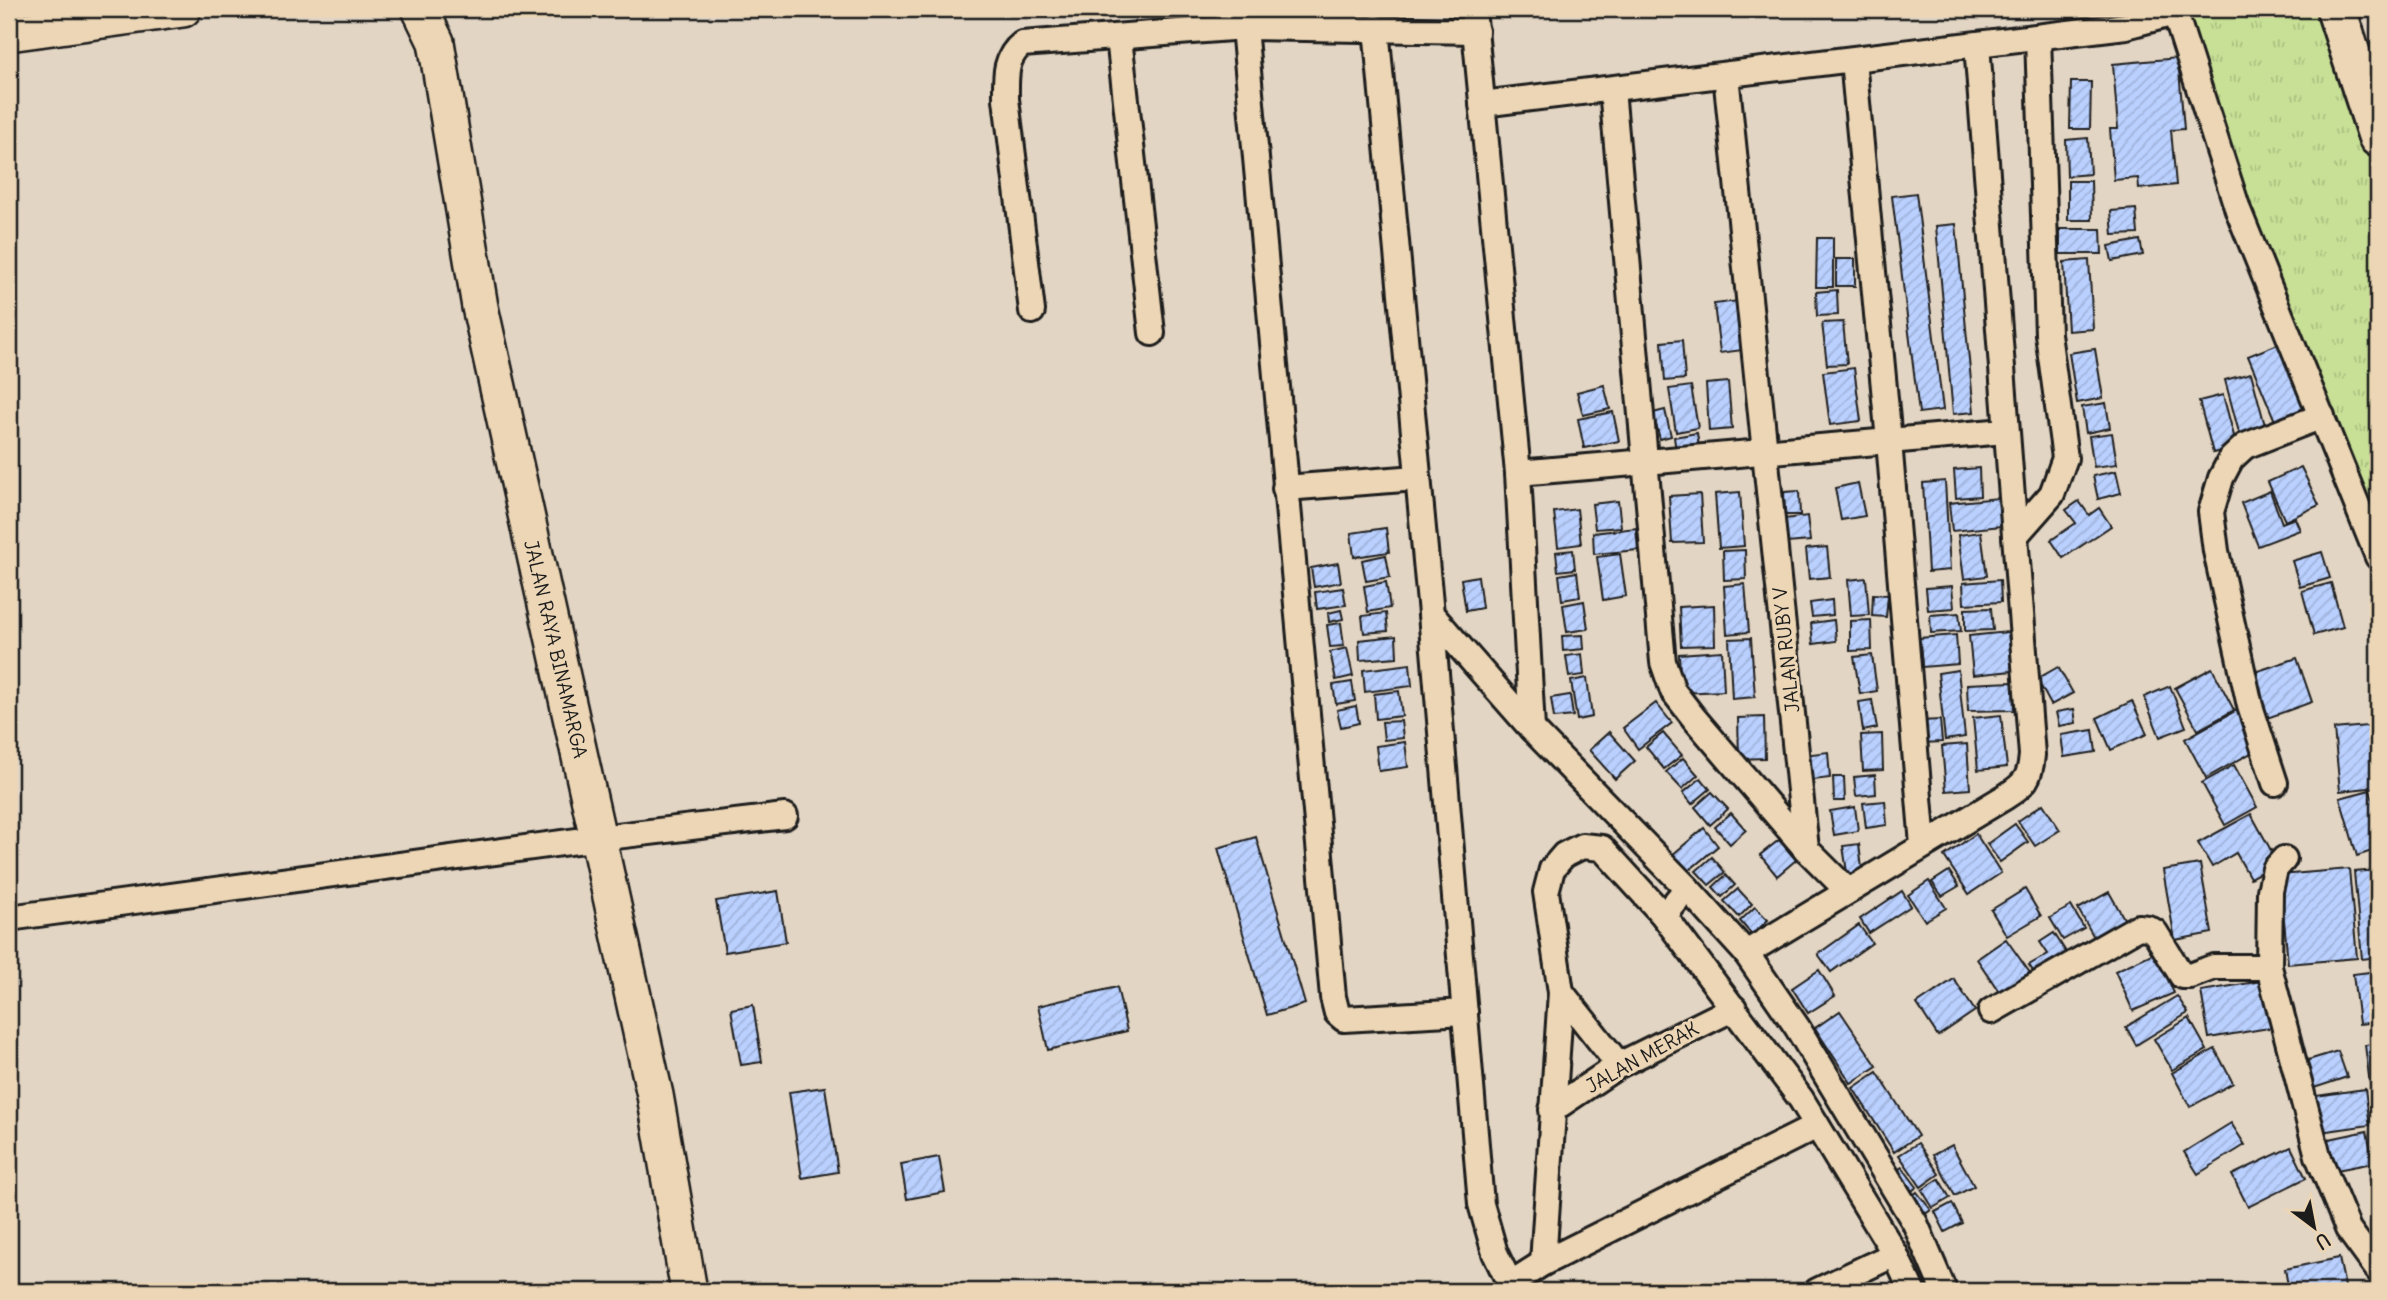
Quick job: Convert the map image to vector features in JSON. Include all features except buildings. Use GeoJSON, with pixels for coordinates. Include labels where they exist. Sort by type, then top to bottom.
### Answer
{"type":"FeatureCollection","features":[{"type":"Feature","properties":{"kind":"highway"},"geometry":{"type":"LineString","coordinates":[[2336,9],[2378,137]]}},
{"type":"Feature","properties":{"kind":"street"},"geometry":{"type":"LineString","coordinates":[[9,33],[77,16],[184,9]]}},
{"type":"Feature","properties":{"kind":"street","name":"JALAN RAYA BINAMARGA"},"geometry":{"type":"LineString","coordinates":[[421,9],[436,42],[480,307],[655,1095],[689,1291]]}},
{"type":"Feature","properties":{"kind":"street"},"geometry":{"type":"LineString","coordinates":[[1482,104],[2126,26],[2155,20],[2175,11],[2238,210],[2378,556]]}},
{"type":"Feature","properties":{"kind":"street"},"geometry":{"type":"LineString","coordinates":[[1032,312],[1006,99],[1006,70],[1014,50],[1022,44],[1244,27],[1376,28],[1474,20],[1518,473],[1532,729]]}},
{"type":"Feature","properties":{"kind":"street"},"geometry":{"type":"LineString","coordinates":[[1244,27],[1330,973],[1337,1013],[1344,1019],[1465,1013]]}},
{"type":"Feature","properties":{"kind":"street"},"geometry":{"type":"LineString","coordinates":[[1376,28],[1431,614],[1481,1204],[1495,1253],[1511,1288],[1543,1263],[1817,1126]]}},
{"type":"Feature","properties":{"kind":"street"},"geometry":{"type":"LineString","coordinates":[[2015,536],[2052,494],[2065,458],[2048,334],[2038,37]]}},
{"type":"Feature","properties":{"kind":"street"},"geometry":{"type":"LineString","coordinates":[[1119,38],[1152,333]]}},
{"type":"Feature","properties":{"kind":"street"},"geometry":{"type":"LineString","coordinates":[[1746,953],[2005,797],[2019,788],[2030,772],[2032,755],[1977,45]]}},
{"type":"Feature","properties":{"kind":"street"},"geometry":{"type":"LineString","coordinates":[[1853,60],[1923,845]]}},
{"type":"Feature","properties":{"kind":"street","name":"JALAN RUBY V"},"geometry":{"type":"LineString","coordinates":[[1726,75],[1806,849]]}},
{"type":"Feature","properties":{"kind":"street"},"geometry":{"type":"LineString","coordinates":[[1612,89],[1663,662],[1673,691],[1806,849],[1848,891]]}},
{"type":"Feature","properties":{"kind":"street"},"geometry":{"type":"LineString","coordinates":[[2276,783],[2250,706],[2216,551],[2211,512],[2221,478],[2231,459],[2245,446],[2322,416]]}},
{"type":"Feature","properties":{"kind":"street"},"geometry":{"type":"LineString","coordinates":[[1518,473],[2006,431]]}},
{"type":"Feature","properties":{"kind":"street"},"geometry":{"type":"LineString","coordinates":[[1285,488],[1417,478]]}},
{"type":"Feature","properties":{"kind":"street"},"geometry":{"type":"LineString","coordinates":[[1431,614],[1532,729],[1687,888],[1746,953],[1797,1027],[1915,1223],[1944,1291]]}},
{"type":"Feature","properties":{"kind":"street"},"geometry":{"type":"LineString","coordinates":[[9,918],[599,838],[785,816]]}},
{"type":"Feature","properties":{"kind":"street"},"geometry":{"type":"LineString","coordinates":[[1543,1263],[1562,992],[1546,892],[1552,869],[1564,855],[1581,846],[1602,848],[1664,916],[1734,1008],[1801,1099],[1895,1254],[1912,1291]]}},
{"type":"Feature","properties":{"kind":"street"},"geometry":{"type":"LineString","coordinates":[[2284,859],[2275,869],[2270,891],[2269,967],[2318,1156],[2348,1229],[2378,1270]]}},
{"type":"Feature","properties":{"kind":"street"},"geometry":{"type":"LineString","coordinates":[[1664,916],[1687,888]]}},
{"type":"Feature","properties":{"kind":"street"},"geometry":{"type":"LineString","coordinates":[[1991,1011],[2138,927],[2155,932],[2182,976],[2190,976],[2214,967],[2269,967]]}},
{"type":"Feature","properties":{"kind":"street"},"geometry":{"type":"LineString","coordinates":[[1562,992],[1619,1065]]}},
{"type":"Feature","properties":{"kind":"street","name":"JALAN MERAK"},"geometry":{"type":"LineString","coordinates":[[1552,1110],[1619,1065],[1734,1008]]}},
{"type":"Feature","properties":{"kind":"street"},"geometry":{"type":"LineString","coordinates":[[1816,1291],[1895,1254]]}},
{"type":"Feature","properties":{"kind":"green space"},"geometry":{"type":"Polygon","coordinates":[[[2175,9],[2337,9],[2378,136],[2378,556],[2175,9]]]}}]}
